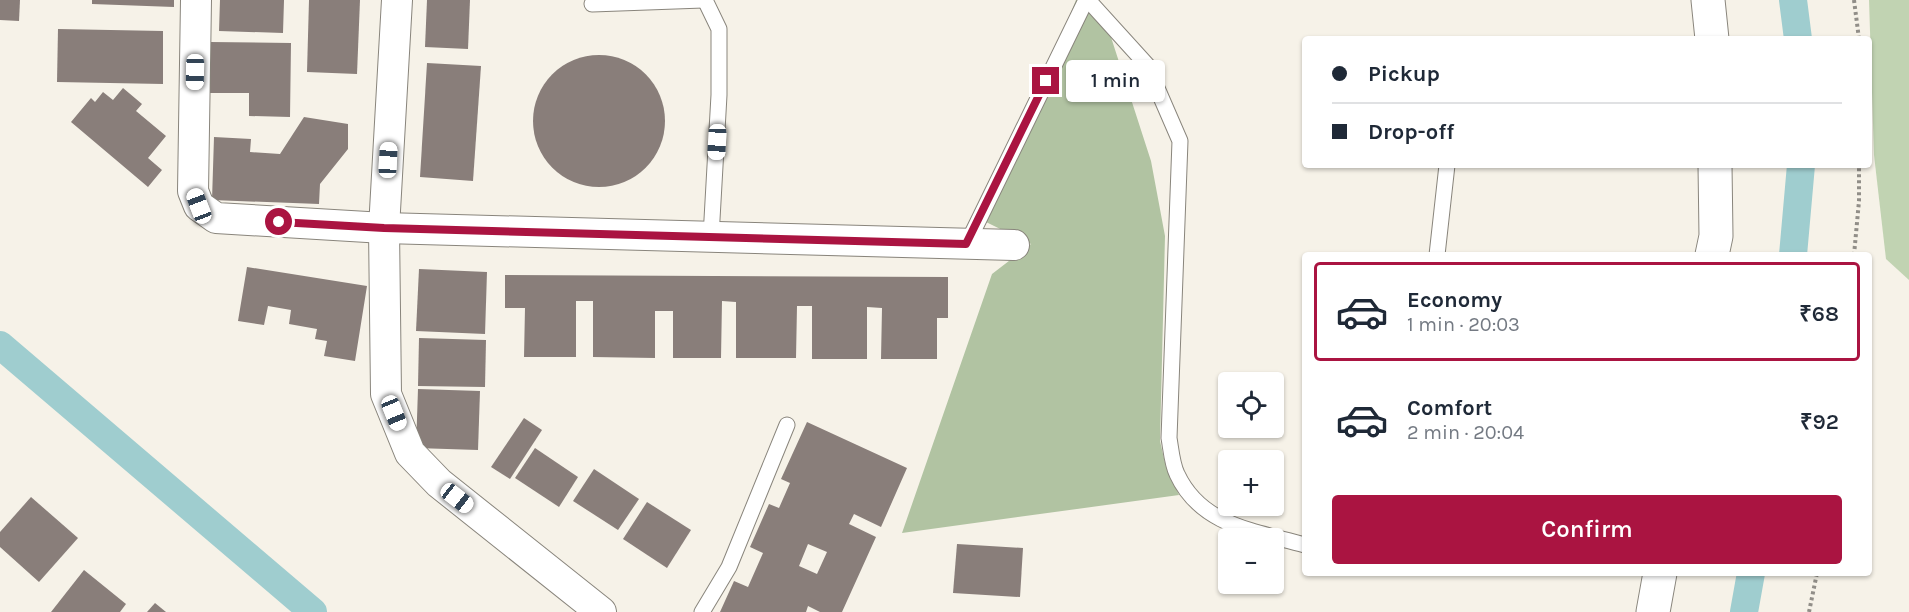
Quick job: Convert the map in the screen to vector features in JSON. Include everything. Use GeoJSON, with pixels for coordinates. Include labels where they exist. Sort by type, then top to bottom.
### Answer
{"type":"FeatureCollection","features":[{"type":"Feature","properties":{"kind":"street"},"geometry":{"type":"LineString","coordinates":[[196,0],[193,191],[199,206],[216,218],[384,228],[1014,245]]}},
{"type":"Feature","properties":{"kind":"street"},"geometry":{"type":"LineString","coordinates":[[396,0],[384,228],[386,393],[410,453],[438,483],[601,612]]}},
{"type":"Feature","properties":{"kind":"street"},"geometry":{"type":"LineString","coordinates":[[1708,0],[1712,36]]}},
{"type":"Feature","properties":{"kind":"street"},"geometry":{"type":"LineString","coordinates":[[1713,252],[1716,236],[1715,168]]}},
{"type":"Feature","properties":{"kind":"street"},"geometry":{"type":"LineString","coordinates":[[1653,612],[1659,576]]}},
{"type":"Feature","properties":{"kind":"lane"},"geometry":{"type":"LineString","coordinates":[[592,4],[704,0],[719,29],[719,94],[711,237]]}},
{"type":"Feature","properties":{"kind":"lane"},"geometry":{"type":"LineString","coordinates":[[966,244],[1087,0],[1147,65],[1180,141],[1169,438],[1176,473],[1198,505],[1224,522],[1302,544]]}},
{"type":"Feature","properties":{"kind":"lane"},"geometry":{"type":"LineString","coordinates":[[1437,252],[1447,168]]}},
{"type":"Feature","properties":{"kind":"lane"},"geometry":{"type":"LineString","coordinates":[[702,612],[729,567],[787,426]]}},
{"type":"Feature","properties":{"kind":"path"},"geometry":{"type":"LineString","coordinates":[[1854,0],[1859,36]]}},
{"type":"Feature","properties":{"kind":"path"},"geometry":{"type":"LineString","coordinates":[[1854,252],[1859,201],[1859,168]]}},
{"type":"Feature","properties":{"kind":"path"},"geometry":{"type":"LineString","coordinates":[[1809,612],[1816,576]]}},
{"type":"Feature","properties":{"kind":"green space"},"geometry":{"type":"Polygon","coordinates":[[[1076,0],[1099,0],[1151,161],[1165,236],[1160,441],[1166,467],[1179,495],[902,533],[992,274],[1031,244],[986,222],[1076,0]]]}},
{"type":"Feature","properties":{"kind":"green space"},"geometry":{"type":"Polygon","coordinates":[[[1869,0],[1909,0],[1909,280],[1886,259],[1874,155],[1872,36],[1870,36],[1869,0]]]}},
{"type":"Feature","properties":{"kind":"building"},"geometry":{"type":"Polygon","coordinates":[[[0,0],[20,0],[19,21],[0,20],[0,0]]]}},
{"type":"Feature","properties":{"kind":"building"},"geometry":{"type":"Polygon","coordinates":[[[92,0],[174,0],[174,7],[92,4],[92,0]]]}},
{"type":"Feature","properties":{"kind":"building"},"geometry":{"type":"Polygon","coordinates":[[[220,0],[284,0],[283,33],[219,31],[220,0]]]}},
{"type":"Feature","properties":{"kind":"building"},"geometry":{"type":"Polygon","coordinates":[[[309,0],[360,0],[357,74],[307,72],[309,0]]]}},
{"type":"Feature","properties":{"kind":"building"},"geometry":{"type":"Polygon","coordinates":[[[427,0],[470,0],[468,49],[425,47],[427,0]]]}},
{"type":"Feature","properties":{"kind":"building"},"geometry":{"type":"Polygon","coordinates":[[[58,29],[163,31],[163,84],[57,82],[58,29]]]}},
{"type":"Feature","properties":{"kind":"building"},"geometry":{"type":"Polygon","coordinates":[[[210,42],[291,43],[290,117],[249,116],[249,93],[209,93],[210,42]]]}},
{"type":"Feature","properties":{"kind":"building"},"geometry":{"type":"Polygon","coordinates":[[[599,55],[624,60],[646,74],[660,96],[665,121],[660,146],[646,168],[624,182],[599,187],[574,182],[552,168],[538,146],[533,121],[538,96],[552,74],[574,60],[599,55]]]}},
{"type":"Feature","properties":{"kind":"building"},"geometry":{"type":"Polygon","coordinates":[[[427,63],[481,66],[473,181],[420,177],[427,63]]]}},
{"type":"Feature","properties":{"kind":"building"},"geometry":{"type":"Polygon","coordinates":[[[123,88],[142,104],[136,111],[166,136],[148,158],[162,170],[148,187],[71,122],[91,98],[95,102],[103,92],[113,100],[123,88]]]}},
{"type":"Feature","properties":{"kind":"building"},"geometry":{"type":"Polygon","coordinates":[[[304,117],[348,124],[348,149],[320,184],[319,204],[212,200],[214,137],[251,139],[250,152],[280,154],[304,117]]]}},
{"type":"Feature","properties":{"kind":"building"},"geometry":{"type":"Polygon","coordinates":[[[247,267],[367,286],[355,361],[324,356],[327,341],[315,339],[317,329],[289,324],[291,310],[268,306],[264,325],[238,321],[247,267]]]}},
{"type":"Feature","properties":{"kind":"building"},"geometry":{"type":"Polygon","coordinates":[[[419,269],[487,272],[485,334],[416,331],[419,269]]]}},
{"type":"Feature","properties":{"kind":"building"},"geometry":{"type":"Polygon","coordinates":[[[505,275],[948,277],[948,318],[937,318],[937,359],[881,359],[882,308],[867,307],[867,359],[812,359],[812,306],[797,306],[796,358],[736,358],[736,302],[722,301],[721,358],[673,358],[673,311],[655,311],[655,358],[593,357],[593,301],[576,301],[576,357],[524,357],[525,308],[505,308],[505,275]]]}},
{"type":"Feature","properties":{"kind":"building"},"geometry":{"type":"Polygon","coordinates":[[[419,338],[486,340],[485,387],[418,386],[419,338]]]}},
{"type":"Feature","properties":{"kind":"building"},"geometry":{"type":"Polygon","coordinates":[[[418,389],[480,391],[478,450],[416,448],[418,389]]]}},
{"type":"Feature","properties":{"kind":"building"},"geometry":{"type":"Polygon","coordinates":[[[524,418],[542,430],[510,479],[491,467],[524,418]]]}},
{"type":"Feature","properties":{"kind":"building"},"geometry":{"type":"Polygon","coordinates":[[[807,422],[907,468],[881,527],[854,514],[849,524],[876,537],[842,612],[820,612],[808,606],[806,612],[720,612],[734,581],[748,587],[763,553],[750,547],[769,504],[779,508],[790,483],[781,479],[807,422]],[[808,544],[799,566],[817,574],[827,552],[808,544]]]}},
{"type":"Feature","properties":{"kind":"building"},"geometry":{"type":"Polygon","coordinates":[[[535,448],[578,477],[559,507],[515,478],[535,448]]]}},
{"type":"Feature","properties":{"kind":"building"},"geometry":{"type":"Polygon","coordinates":[[[594,469],[639,499],[618,530],[573,501],[594,469]]]}},
{"type":"Feature","properties":{"kind":"building"},"geometry":{"type":"Polygon","coordinates":[[[31,497],[78,538],[39,582],[0,547],[0,532],[31,497]]]}},
{"type":"Feature","properties":{"kind":"building"},"geometry":{"type":"Polygon","coordinates":[[[647,502],[691,530],[667,568],[623,539],[647,502]]]}},
{"type":"Feature","properties":{"kind":"building"},"geometry":{"type":"Polygon","coordinates":[[[957,544],[1023,548],[1020,597],[953,593],[957,544]]]}},
{"type":"Feature","properties":{"kind":"building"},"geometry":{"type":"Polygon","coordinates":[[[84,570],[126,604],[120,612],[51,612],[84,570]]]}},
{"type":"Feature","properties":{"kind":"building"},"geometry":{"type":"Polygon","coordinates":[[[155,603],[166,612],[147,612],[155,603]]]}},
{"type":"Feature","properties":{"kind":"waterway"},"geometry":{"type":"LineString","coordinates":[[1793,0],[1798,36]]}},
{"type":"Feature","properties":{"kind":"waterway"},"geometry":{"type":"LineString","coordinates":[[1793,252],[1801,168]]}},
{"type":"Feature","properties":{"kind":"waterway"},"geometry":{"type":"LineString","coordinates":[[0,345],[313,612]]}},
{"type":"Feature","properties":{"kind":"waterway"},"geometry":{"type":"LineString","coordinates":[[1744,612],[1750,576]]}},
{"type":"Feature","properties":{"kind":"route"},"geometry":{"type":"LineString","coordinates":[[279,222],[384,228],[966,244],[1046,81]]}}]}
